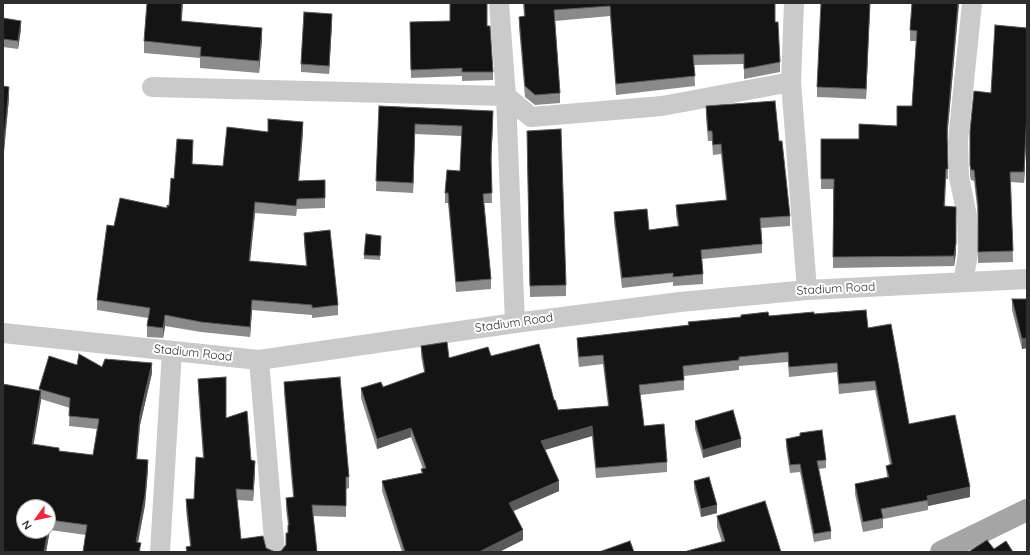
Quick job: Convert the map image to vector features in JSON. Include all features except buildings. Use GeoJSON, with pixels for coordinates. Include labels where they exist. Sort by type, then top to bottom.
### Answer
{"type":"FeatureCollection","features":[{"type":"Feature","properties":{"kind":"main road"},"geometry":{"type":"LineString","coordinates":[[941,552],[1027,510]]}},
{"type":"Feature","properties":{"kind":"street"},"geometry":{"type":"LineString","coordinates":[[499,3],[506,96],[515,323]]}},
{"type":"Feature","properties":{"kind":"street"},"geometry":{"type":"LineString","coordinates":[[794,3],[791,82],[807,290]]}},
{"type":"Feature","properties":{"kind":"street"},"geometry":{"type":"LineString","coordinates":[[963,282],[968,254],[967,216],[959,177],[958,140],[972,3]]}},
{"type":"Feature","properties":{"kind":"street"},"geometry":{"type":"LineString","coordinates":[[152,87],[506,96],[531,117],[662,106],[791,82]]}},
{"type":"Feature","properties":{"kind":"street","name":"Stadium Road"},"geometry":{"type":"LineString","coordinates":[[3,334],[259,360],[515,323],[680,302],[807,290],[1027,279]]}},
{"type":"Feature","properties":{"kind":"street"},"geometry":{"type":"LineString","coordinates":[[160,552],[172,351]]}},
{"type":"Feature","properties":{"kind":"street"},"geometry":{"type":"LineString","coordinates":[[259,360],[275,552]]}}]}
